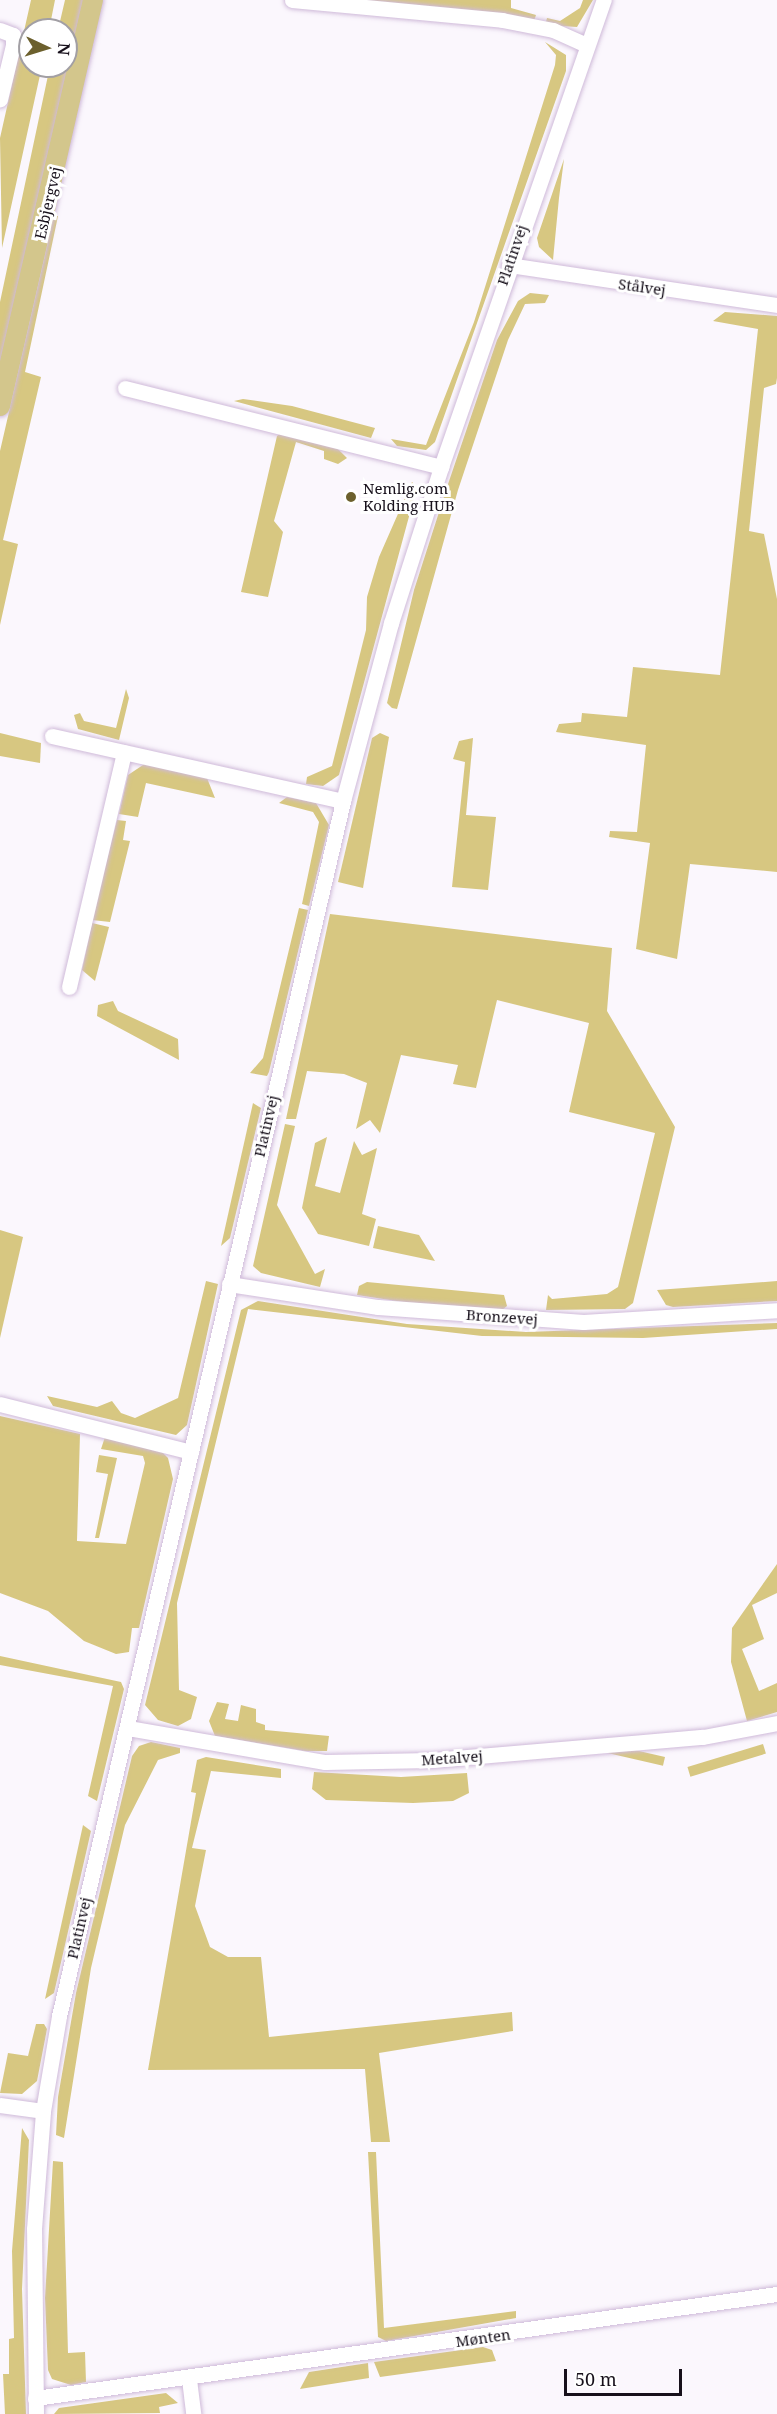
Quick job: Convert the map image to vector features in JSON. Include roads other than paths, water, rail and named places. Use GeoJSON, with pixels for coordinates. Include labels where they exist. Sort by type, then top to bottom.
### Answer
{"type":"FeatureCollection","features":[{"type":"Feature","properties":{"kind":"main road","name":"Esbjergvej"},"geometry":{"type":"LineString","coordinates":[[0,406],[93,0]]}},
{"type":"Feature","properties":{"kind":"street"},"geometry":{"type":"LineString","coordinates":[[292,0],[502,20],[553,30],[586,45]]}},
{"type":"Feature","properties":{"kind":"street","name":"Platinvej"},"geometry":{"type":"LineString","coordinates":[[36,2414],[34,2229],[43,2111],[59,2016],[343,801],[391,623],[441,467],[509,265],[604,0]]}},
{"type":"Feature","properties":{"kind":"street"},"geometry":{"type":"LineString","coordinates":[[0,30],[13,35],[14,45],[0,99]]}},
{"type":"Feature","properties":{"kind":"street","name":"Stålvej"},"geometry":{"type":"LineString","coordinates":[[509,265],[777,305]]}},
{"type":"Feature","properties":{"kind":"street"},"geometry":{"type":"LineString","coordinates":[[125,388],[441,467]]}},
{"type":"Feature","properties":{"kind":"street"},"geometry":{"type":"LineString","coordinates":[[52,736],[343,801]]}},
{"type":"Feature","properties":{"kind":"street"},"geometry":{"type":"LineString","coordinates":[[69,987],[124,752]]}},
{"type":"Feature","properties":{"kind":"street","name":"Bronzevej"},"geometry":{"type":"LineString","coordinates":[[230,1284],[378,1307],[583,1322],[777,1310]]}},
{"type":"Feature","properties":{"kind":"street"},"geometry":{"type":"LineString","coordinates":[[0,1404],[191,1452]]}},
{"type":"Feature","properties":{"kind":"street","name":"Metalvej"},"geometry":{"type":"LineString","coordinates":[[128,1728],[325,1762],[443,1759],[703,1737],[777,1723]]}},
{"type":"Feature","properties":{"kind":"street"},"geometry":{"type":"LineString","coordinates":[[0,2105],[43,2111]]}},
{"type":"Feature","properties":{"kind":"street","name":"Mønten"},"geometry":{"type":"LineString","coordinates":[[35,2398],[189,2379],[777,2294]]}},
{"type":"Feature","properties":{"kind":"street"},"geometry":{"type":"LineString","coordinates":[[189,2379],[193,2414]]}},
{"type":"Feature","properties":{"kind":"place","name":"Nemlig.com Kolding HUB"},"geometry":{"type":"Point","coordinates":[351,497]}}]}
